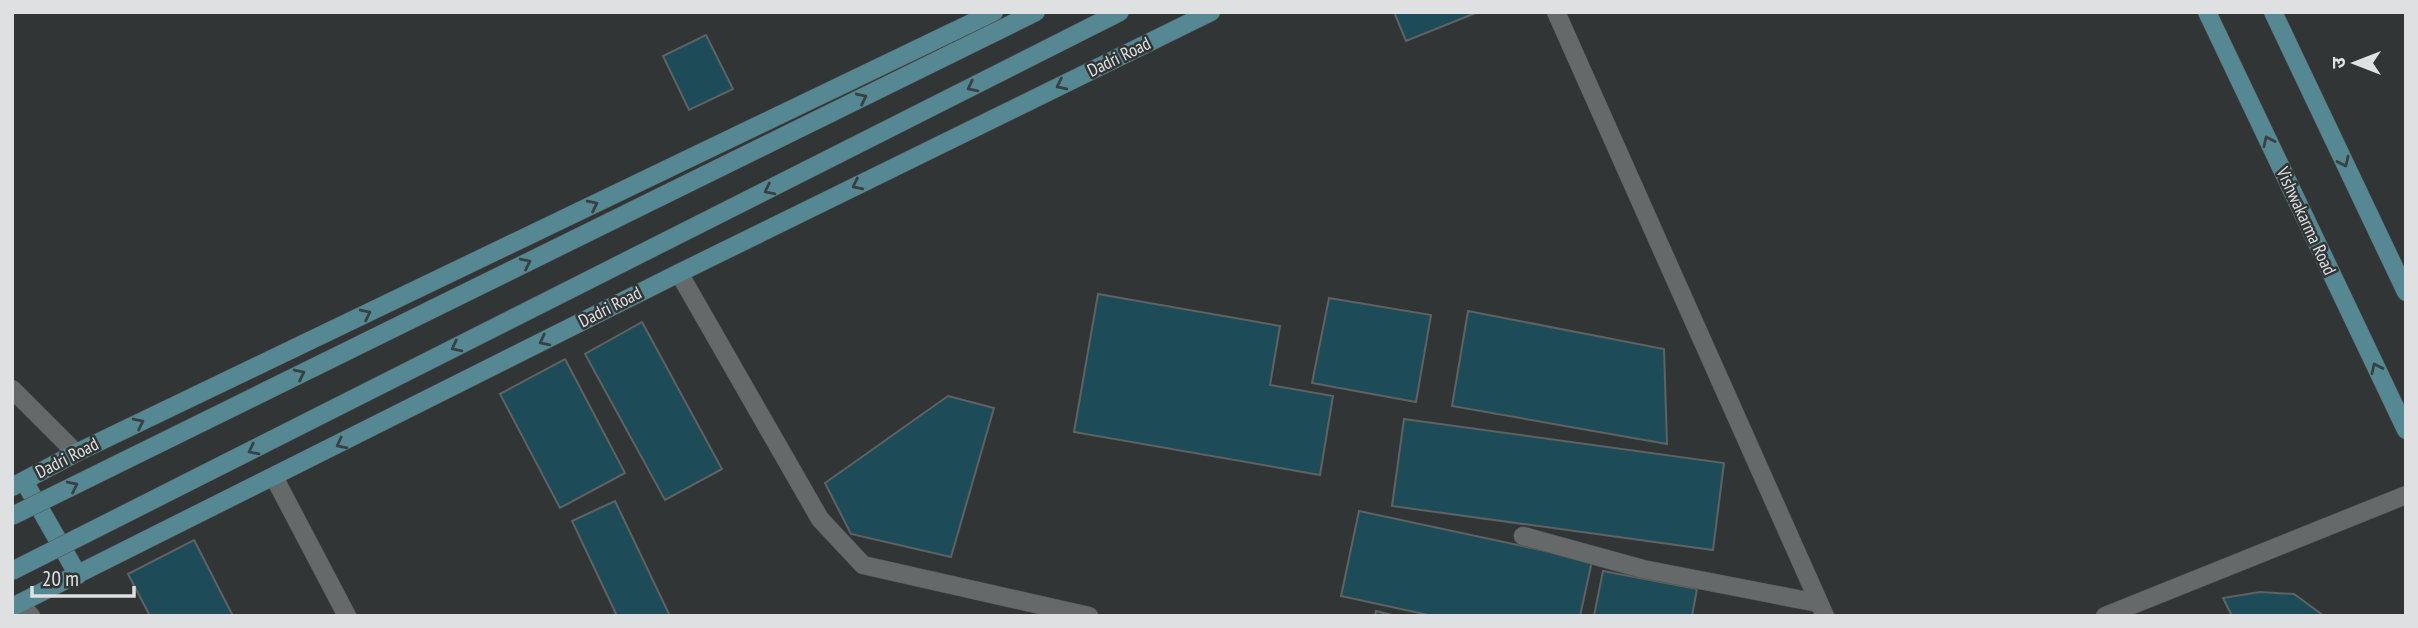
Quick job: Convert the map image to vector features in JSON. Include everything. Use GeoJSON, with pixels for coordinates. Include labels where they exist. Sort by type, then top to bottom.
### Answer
{"type":"FeatureCollection","features":[{"type":"Feature","properties":{"kind":"main road","name":"Dadri Road"},"geometry":{"type":"LineString","coordinates":[[18,484],[76,453],[994,12]]}},
{"type":"Feature","properties":{"kind":"main road"},"geometry":{"type":"LineString","coordinates":[[12,516],[1036,12]]}},
{"type":"Feature","properties":{"kind":"main road"},"geometry":{"type":"LineString","coordinates":[[12,571],[1120,12]]}},
{"type":"Feature","properties":{"kind":"main road","name":"Dadri Road"},"geometry":{"type":"LineString","coordinates":[[21,609],[78,575],[679,273],[1211,12]]}},
{"type":"Feature","properties":{"kind":"main road","name":"Vishwakarma Road"},"geometry":{"type":"LineString","coordinates":[[2207,12],[2406,430]]}},
{"type":"Feature","properties":{"kind":"main road"},"geometry":{"type":"LineString","coordinates":[[2273,12],[2406,292]]}},
{"type":"Feature","properties":{"kind":"main road"},"geometry":{"type":"LineString","coordinates":[[18,484],[78,575]]}},
{"type":"Feature","properties":{"kind":"street"},"geometry":{"type":"LineString","coordinates":[[1556,12],[1821,610]]}},
{"type":"Feature","properties":{"kind":"street"},"geometry":{"type":"LineString","coordinates":[[679,273],[820,519],[863,565],[1089,616]]}},
{"type":"Feature","properties":{"kind":"street"},"geometry":{"type":"LineString","coordinates":[[12,388],[76,453]]}},
{"type":"Feature","properties":{"kind":"street"},"geometry":{"type":"LineString","coordinates":[[274,478],[347,616]]}},
{"type":"Feature","properties":{"kind":"street"},"geometry":{"type":"LineString","coordinates":[[2105,616],[2406,495]]}},
{"type":"Feature","properties":{"kind":"street"},"geometry":{"type":"LineString","coordinates":[[1523,536],[1643,569],[1821,610]]}},
{"type":"Feature","properties":{"kind":"building"},"geometry":{"type":"Polygon","coordinates":[[[1394,12],[1478,12],[1406,41],[1394,12]]]}},
{"type":"Feature","properties":{"kind":"building"},"geometry":{"type":"Polygon","coordinates":[[[706,35],[733,89],[689,110],[663,56],[706,35]]]}},
{"type":"Feature","properties":{"kind":"building"},"geometry":{"type":"Polygon","coordinates":[[[1098,294],[1280,326],[1270,385],[1333,396],[1320,475],[1074,432],[1098,294]]]}},
{"type":"Feature","properties":{"kind":"building"},"geometry":{"type":"Polygon","coordinates":[[[1329,298],[1431,315],[1416,402],[1312,383],[1329,298]]]}},
{"type":"Feature","properties":{"kind":"building"},"geometry":{"type":"Polygon","coordinates":[[[1468,311],[1664,349],[1667,444],[1452,406],[1468,311]]]}},
{"type":"Feature","properties":{"kind":"building"},"geometry":{"type":"Polygon","coordinates":[[[642,322],[722,469],[665,500],[585,354],[642,322]]]}},
{"type":"Feature","properties":{"kind":"building"},"geometry":{"type":"Polygon","coordinates":[[[565,359],[625,473],[560,508],[500,394],[565,359]]]}},
{"type":"Feature","properties":{"kind":"building"},"geometry":{"type":"Polygon","coordinates":[[[948,396],[994,408],[951,557],[851,534],[825,483],[948,396]]]}},
{"type":"Feature","properties":{"kind":"building"},"geometry":{"type":"Polygon","coordinates":[[[1404,419],[1724,463],[1713,550],[1392,506],[1404,419]]]}},
{"type":"Feature","properties":{"kind":"building"},"geometry":{"type":"Polygon","coordinates":[[[615,501],[670,616],[617,616],[572,521],[615,501]]]}},
{"type":"Feature","properties":{"kind":"building"},"geometry":{"type":"Polygon","coordinates":[[[1359,511],[1592,561],[1580,616],[1433,616],[1341,596],[1359,511]]]}},
{"type":"Feature","properties":{"kind":"building"},"geometry":{"type":"Polygon","coordinates":[[[194,540],[233,616],[150,616],[128,574],[194,540]]]}},
{"type":"Feature","properties":{"kind":"building"},"geometry":{"type":"Polygon","coordinates":[[[1603,571],[1697,589],[1692,616],[1594,616],[1603,571]]]}},
{"type":"Feature","properties":{"kind":"building"},"geometry":{"type":"Polygon","coordinates":[[[2260,592],[2294,594],[2324,616],[2232,616],[2223,598],[2260,592]]]}},
{"type":"Feature","properties":{"kind":"building"},"geometry":{"type":"Polygon","coordinates":[[[1376,611],[1396,616],[1375,616],[1376,611]]]}}]}
